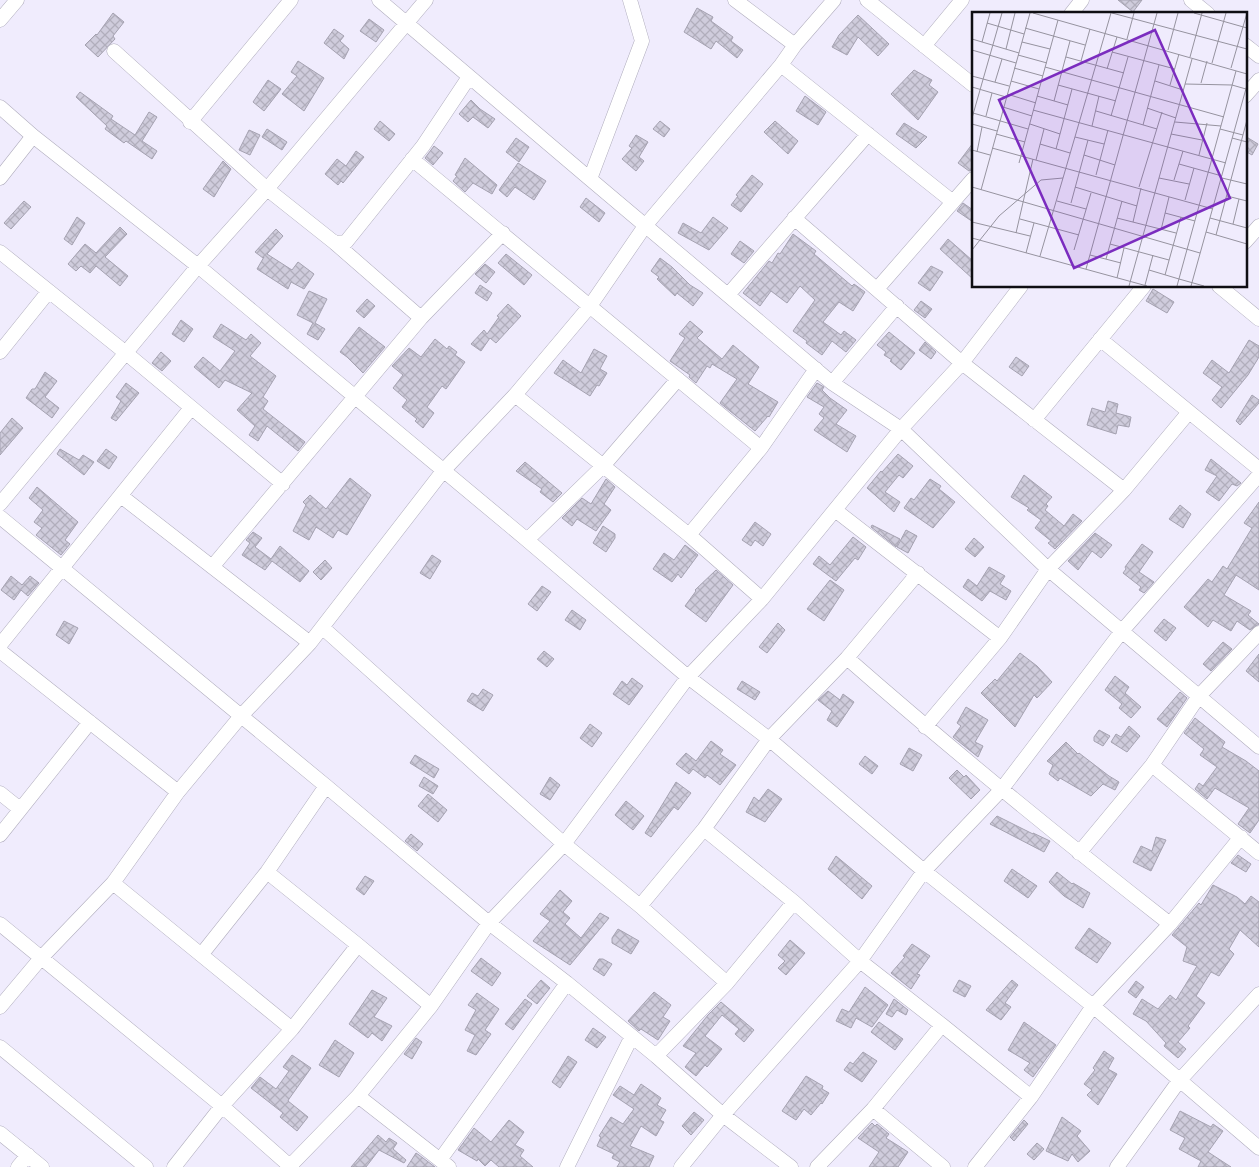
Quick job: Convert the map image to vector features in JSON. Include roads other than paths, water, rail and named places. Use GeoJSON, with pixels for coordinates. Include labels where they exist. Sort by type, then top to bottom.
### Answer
{"type":"FeatureCollection","features":[{"type":"Feature","properties":{"kind":"street"},"geometry":{"type":"LineString","coordinates":[[0,20],[16,0]]}},
{"type":"Feature","properties":{"kind":"street"},"geometry":{"type":"LineString","coordinates":[[190,122],[291,0]]}},
{"type":"Feature","properties":{"kind":"street"},"geometry":{"type":"LineString","coordinates":[[379,0],[816,370],[832,383],[902,429],[1048,569],[1259,747]]}},
{"type":"Feature","properties":{"kind":"street"},"geometry":{"type":"LineString","coordinates":[[0,504],[198,266],[266,189],[426,0]]}},
{"type":"Feature","properties":{"kind":"street"},"geometry":{"type":"LineString","coordinates":[[590,179],[642,41],[630,0]]}},
{"type":"Feature","properties":{"kind":"street"},"geometry":{"type":"LineString","coordinates":[[735,0],[795,44]]}},
{"type":"Feature","properties":{"kind":"street"},"geometry":{"type":"LineString","coordinates":[[0,1007],[41,958],[113,883],[178,792],[241,716],[323,628],[443,471],[515,395],[590,306],[645,226],[781,65],[795,44],[834,0]]}},
{"type":"Feature","properties":{"kind":"street"},"geometry":{"type":"LineString","coordinates":[[867,0],[972,84]]}},
{"type":"Feature","properties":{"kind":"street"},"geometry":{"type":"LineString","coordinates":[[924,46],[962,0]]}},
{"type":"Feature","properties":{"kind":"street"},"geometry":{"type":"LineString","coordinates":[[1073,12],[1082,0]]}},
{"type":"Feature","properties":{"kind":"street"},"geometry":{"type":"LineString","coordinates":[[114,51],[266,189],[335,243],[421,318]]}},
{"type":"Feature","properties":{"kind":"street"},"geometry":{"type":"LineString","coordinates":[[781,65],[953,202]]}},
{"type":"Feature","properties":{"kind":"street"},"geometry":{"type":"LineString","coordinates":[[335,243],[346,242],[412,159],[468,77]]}},
{"type":"Feature","properties":{"kind":"street"},"geometry":{"type":"LineString","coordinates":[[1246,95],[1259,80]]}},
{"type":"Feature","properties":{"kind":"street"},"geometry":{"type":"LineString","coordinates":[[0,107],[33,136],[198,266],[688,677],[769,739],[924,871],[1093,1006],[1259,1148]]}},
{"type":"Feature","properties":{"kind":"street"},"geometry":{"type":"LineString","coordinates":[[728,296],[868,134]]}},
{"type":"Feature","properties":{"kind":"street"},"geometry":{"type":"LineString","coordinates":[[0,178],[33,136]]}},
{"type":"Feature","properties":{"kind":"street"},"geometry":{"type":"LineString","coordinates":[[412,159],[761,448]]}},
{"type":"Feature","properties":{"kind":"street"},"geometry":{"type":"LineString","coordinates":[[877,290],[972,180]]}},
{"type":"Feature","properties":{"kind":"street"},"geometry":{"type":"LineString","coordinates":[[794,218],[962,363],[1124,490]]}},
{"type":"Feature","properties":{"kind":"street"},"geometry":{"type":"LineString","coordinates":[[1246,241],[1259,226]]}},
{"type":"Feature","properties":{"kind":"street"},"geometry":{"type":"LineString","coordinates":[[212,567],[421,318],[502,234]]}},
{"type":"Feature","properties":{"kind":"street"},"geometry":{"type":"LineString","coordinates":[[0,252],[126,353],[283,484]]}},
{"type":"Feature","properties":{"kind":"street"},"geometry":{"type":"LineString","coordinates":[[0,924],[222,1106],[290,1167],[358,1096],[431,1006],[488,923],[564,844],[688,677],[762,599],[902,429],[962,363],[1019,288]]}},
{"type":"Feature","properties":{"kind":"street"},"geometry":{"type":"LineString","coordinates":[[1034,420],[1142,288]]}},
{"type":"Feature","properties":{"kind":"street"},"geometry":{"type":"LineString","coordinates":[[1221,288],[1259,319]]}},
{"type":"Feature","properties":{"kind":"street"},"geometry":{"type":"LineString","coordinates":[[0,352],[49,290]]}},
{"type":"Feature","properties":{"kind":"street"},"geometry":{"type":"LineString","coordinates":[[832,383],[897,306]]}},
{"type":"Feature","properties":{"kind":"street"},"geometry":{"type":"LineString","coordinates":[[1100,339],[1259,469]]}},
{"type":"Feature","properties":{"kind":"street"},"geometry":{"type":"LineString","coordinates":[[689,535],[761,448],[816,370]]}},
{"type":"Feature","properties":{"kind":"street"},"geometry":{"type":"LineString","coordinates":[[527,540],[603,466],[678,379]]}},
{"type":"Feature","properties":{"kind":"street"},"geometry":{"type":"LineString","coordinates":[[515,395],[689,535],[762,599]]}},
{"type":"Feature","properties":{"kind":"street"},"geometry":{"type":"LineString","coordinates":[[0,645],[191,408]]}},
{"type":"Feature","properties":{"kind":"street"},"geometry":{"type":"LineString","coordinates":[[926,727],[1000,638],[1048,569],[1124,490],[1189,412]]}},
{"type":"Feature","properties":{"kind":"street"},"geometry":{"type":"LineString","coordinates":[[681,1167],[723,1115],[860,961],[924,871],[1001,790],[1122,631],[1259,475]]}},
{"type":"Feature","properties":{"kind":"street"},"geometry":{"type":"LineString","coordinates":[[120,496],[310,643]]}},
{"type":"Feature","properties":{"kind":"street"},"geometry":{"type":"LineString","coordinates":[[835,510],[1000,638]]}},
{"type":"Feature","properties":{"kind":"street"},"geometry":{"type":"LineString","coordinates":[[0,517],[326,786],[488,923],[567,983],[656,1056],[723,1115],[790,1167]]}},
{"type":"Feature","properties":{"kind":"street"},"geometry":{"type":"LineString","coordinates":[[640,906],[704,829],[769,739],[847,658],[918,573]]}},
{"type":"Feature","properties":{"kind":"street"},"geometry":{"type":"LineString","coordinates":[[323,628],[564,844],[640,906],[727,983]]}},
{"type":"Feature","properties":{"kind":"street"},"geometry":{"type":"LineString","coordinates":[[1078,853],[1152,765],[1199,696],[1259,633]]}},
{"type":"Feature","properties":{"kind":"street"},"geometry":{"type":"LineString","coordinates":[[0,651],[178,792]]}},
{"type":"Feature","properties":{"kind":"street"},"geometry":{"type":"LineString","coordinates":[[847,658],[1001,790],[1078,853],[1170,924]]}},
{"type":"Feature","properties":{"kind":"street"},"geometry":{"type":"LineString","coordinates":[[0,835],[90,722]]}},
{"type":"Feature","properties":{"kind":"street"},"geometry":{"type":"LineString","coordinates":[[1152,765],[1241,836],[1259,853]]}},
{"type":"Feature","properties":{"kind":"street"},"geometry":{"type":"LineString","coordinates":[[201,955],[267,872],[326,786]]}},
{"type":"Feature","properties":{"kind":"street"},"geometry":{"type":"LineString","coordinates":[[0,793],[20,809]]}},
{"type":"Feature","properties":{"kind":"street"},"geometry":{"type":"LineString","coordinates":[[704,829],[794,902],[860,961],[1031,1098]]}},
{"type":"Feature","properties":{"kind":"street"},"geometry":{"type":"LineString","coordinates":[[975,1167],[1031,1098],[1093,1006],[1170,924],[1241,836]]}},
{"type":"Feature","properties":{"kind":"street"},"geometry":{"type":"LineString","coordinates":[[267,872],[431,1006]]}},
{"type":"Feature","properties":{"kind":"street"},"geometry":{"type":"LineString","coordinates":[[113,883],[292,1029]]}},
{"type":"Feature","properties":{"kind":"street"},"geometry":{"type":"LineString","coordinates":[[656,1056],[727,983],[794,902]]}},
{"type":"Feature","properties":{"kind":"street"},"geometry":{"type":"LineString","coordinates":[[174,1167],[222,1106],[292,1029],[358,945]]}},
{"type":"Feature","properties":{"kind":"street"},"geometry":{"type":"LineString","coordinates":[[358,1096],[445,1163],[567,983]]}},
{"type":"Feature","properties":{"kind":"street"},"geometry":{"type":"LineString","coordinates":[[1116,1167],[1179,1081],[1259,994]]}},
{"type":"Feature","properties":{"kind":"street"},"geometry":{"type":"LineString","coordinates":[[816,1167],[873,1109],[942,1025]]}},
{"type":"Feature","properties":{"kind":"street"},"geometry":{"type":"LineString","coordinates":[[567,1167],[632,1036]]}},
{"type":"Feature","properties":{"kind":"street"},"geometry":{"type":"LineString","coordinates":[[0,1047],[146,1167]]}},
{"type":"Feature","properties":{"kind":"street"},"geometry":{"type":"LineString","coordinates":[[873,1109],[943,1167]]}},
{"type":"Feature","properties":{"kind":"street"},"geometry":{"type":"LineString","coordinates":[[0,1133],[42,1167]]}},
{"type":"Feature","properties":{"kind":"street"},"geometry":{"type":"LineString","coordinates":[[18,1167],[28,1156]]}}]}
